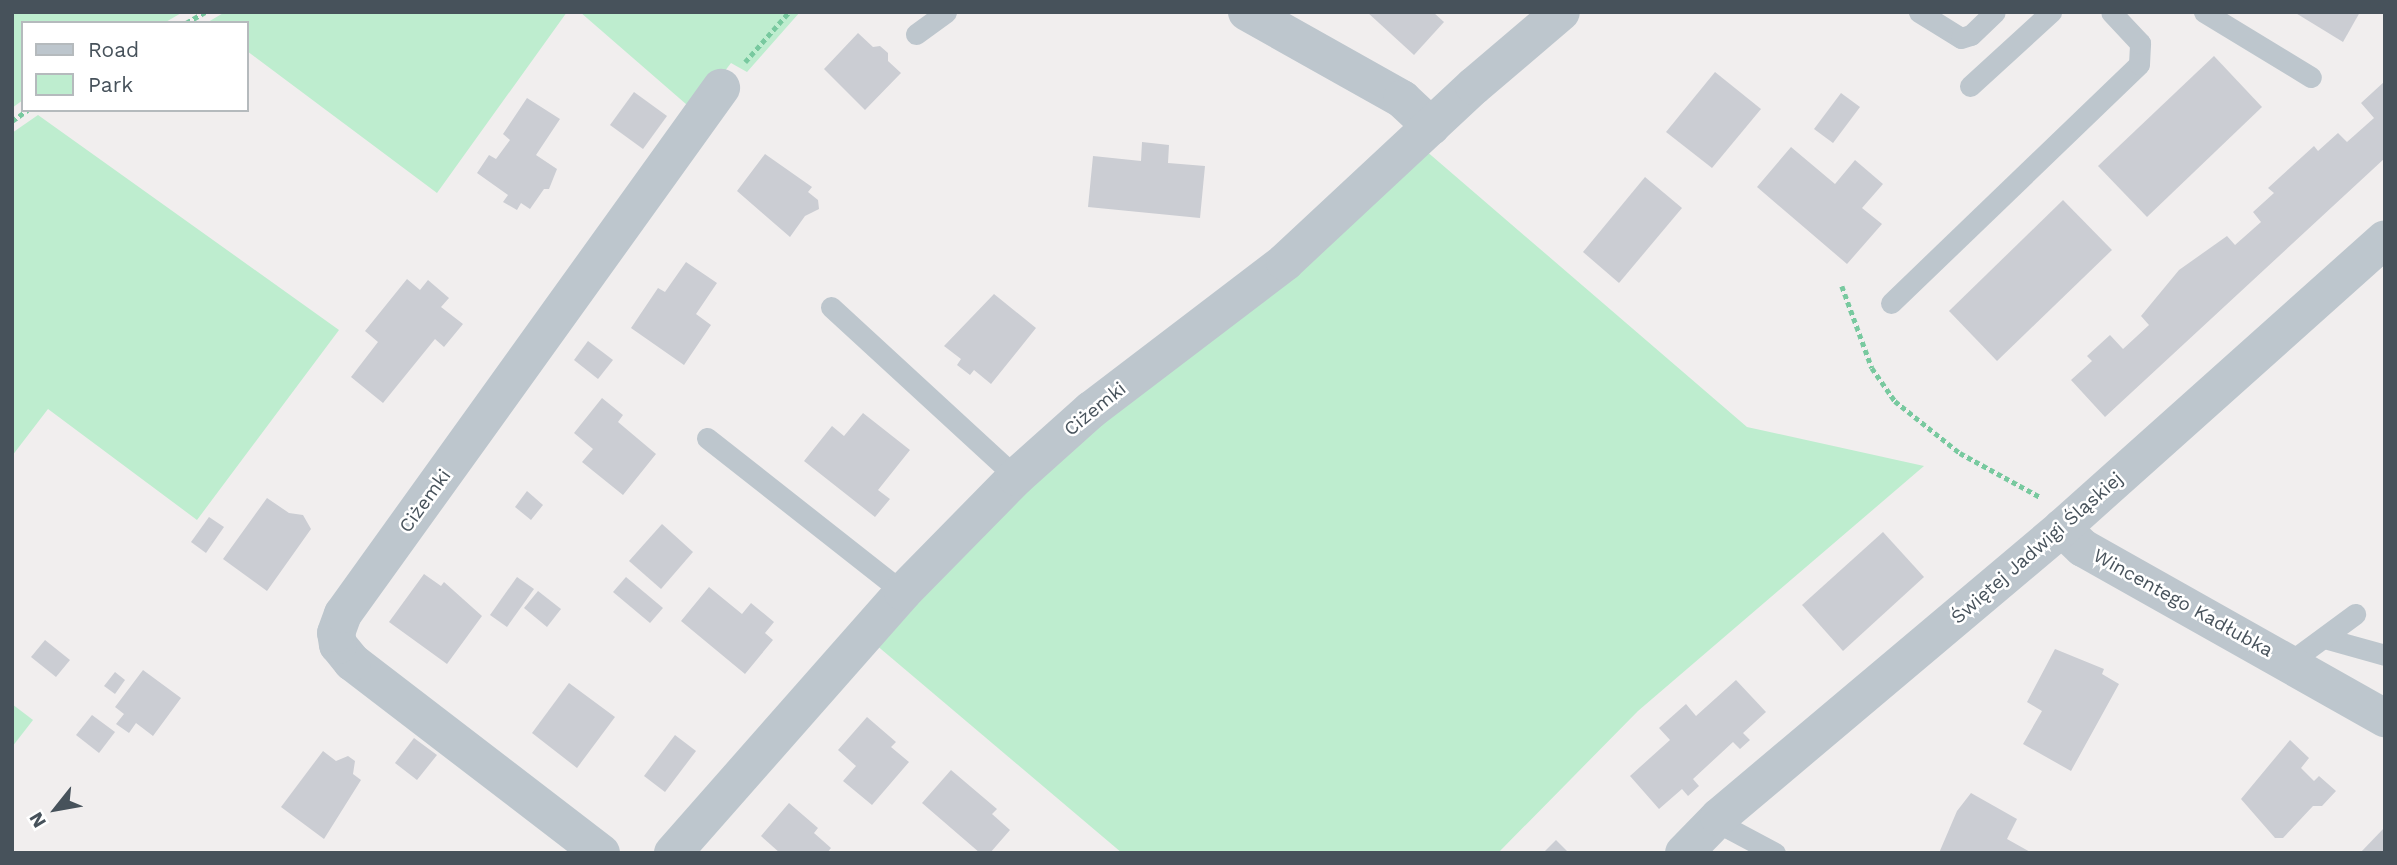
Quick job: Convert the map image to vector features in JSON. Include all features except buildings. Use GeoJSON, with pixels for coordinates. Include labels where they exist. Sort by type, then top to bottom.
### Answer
{"type":"FeatureCollection","features":[{"type":"Feature","properties":{"kind":"street"},"geometry":{"type":"LineString","coordinates":[[1247,12],[1402,99],[1431,126]]}},
{"type":"Feature","properties":{"kind":"street","name":"Ciżemki"},"geometry":{"type":"LineString","coordinates":[[673,853],[903,592],[1016,477],[1091,410],[1285,262],[1431,126],[1561,12]]}},
{"type":"Feature","properties":{"kind":"street","name":"Ciżemki"},"geometry":{"type":"LineString","coordinates":[[601,853],[352,662],[338,645],[336,633],[343,614],[721,88]]}},
{"type":"Feature","properties":{"kind":"street","name":"Świętej Jadwigi Śląskiej"},"geometry":{"type":"LineString","coordinates":[[1684,853],[1719,817],[2062,528],[2385,239]]}},
{"type":"Feature","properties":{"kind":"street","name":"Wincentego Kadłubka"},"geometry":{"type":"LineString","coordinates":[[2062,528],[2083,548],[2290,662],[2385,718]]}},
{"type":"Feature","properties":{"kind":"lane"},"geometry":{"type":"LineString","coordinates":[[916,34],[946,12]]}},
{"type":"Feature","properties":{"kind":"lane"},"geometry":{"type":"LineString","coordinates":[[1919,12],[1961,38],[1971,36],[1995,12]]}},
{"type":"Feature","properties":{"kind":"lane"},"geometry":{"type":"LineString","coordinates":[[1970,86],[2051,12]]}},
{"type":"Feature","properties":{"kind":"lane"},"geometry":{"type":"LineString","coordinates":[[1891,303],[2139,64],[2140,43],[2111,12]]}},
{"type":"Feature","properties":{"kind":"lane"},"geometry":{"type":"LineString","coordinates":[[2204,12],[2311,77]]}},
{"type":"Feature","properties":{"kind":"lane"},"geometry":{"type":"LineString","coordinates":[[831,307],[1016,477]]}},
{"type":"Feature","properties":{"kind":"lane"},"geometry":{"type":"LineString","coordinates":[[708,438],[903,592]]}},
{"type":"Feature","properties":{"kind":"lane"},"geometry":{"type":"LineString","coordinates":[[2290,662],[2355,614]]}},
{"type":"Feature","properties":{"kind":"lane"},"geometry":{"type":"LineString","coordinates":[[2324,638],[2385,655]]}},
{"type":"Feature","properties":{"kind":"lane"},"geometry":{"type":"LineString","coordinates":[[1719,817],[1730,829],[1775,853]]}},
{"type":"Feature","properties":{"kind":"path"},"geometry":{"type":"LineString","coordinates":[[189,21],[205,12]]}},
{"type":"Feature","properties":{"kind":"path"},"geometry":{"type":"LineString","coordinates":[[721,88],[789,12]]}},
{"type":"Feature","properties":{"kind":"path"},"geometry":{"type":"LineString","coordinates":[[1842,286],[1872,369],[1895,401],[1960,453],[2034,491],[2049,505],[2062,528]]}},
{"type":"Feature","properties":{"kind":"green space"},"geometry":{"type":"Polygon","coordinates":[[[12,12],[183,12],[167,21],[21,21],[21,101],[12,108],[12,12]]]}},
{"type":"Feature","properties":{"kind":"green space"},"geometry":{"type":"Polygon","coordinates":[[[225,12],[567,12],[437,193],[248,52],[248,21],[210,21],[225,12]]]}},
{"type":"Feature","properties":{"kind":"green space"},"geometry":{"type":"Polygon","coordinates":[[[580,12],[800,12],[747,72],[731,63],[694,111],[580,12]]]}},
{"type":"Feature","properties":{"kind":"green space"},"geometry":{"type":"Polygon","coordinates":[[[38,115],[339,330],[197,520],[48,409],[12,456],[12,133],[38,115]]]}},
{"type":"Feature","properties":{"kind":"green space"},"geometry":{"type":"Polygon","coordinates":[[[1425,150],[1747,427],[1924,466],[1638,711],[1498,853],[1122,853],[875,644],[1025,487],[1425,150]]]}},
{"type":"Feature","properties":{"kind":"green space"},"geometry":{"type":"Polygon","coordinates":[[[12,704],[33,720],[12,747],[12,704]]]}}]}
